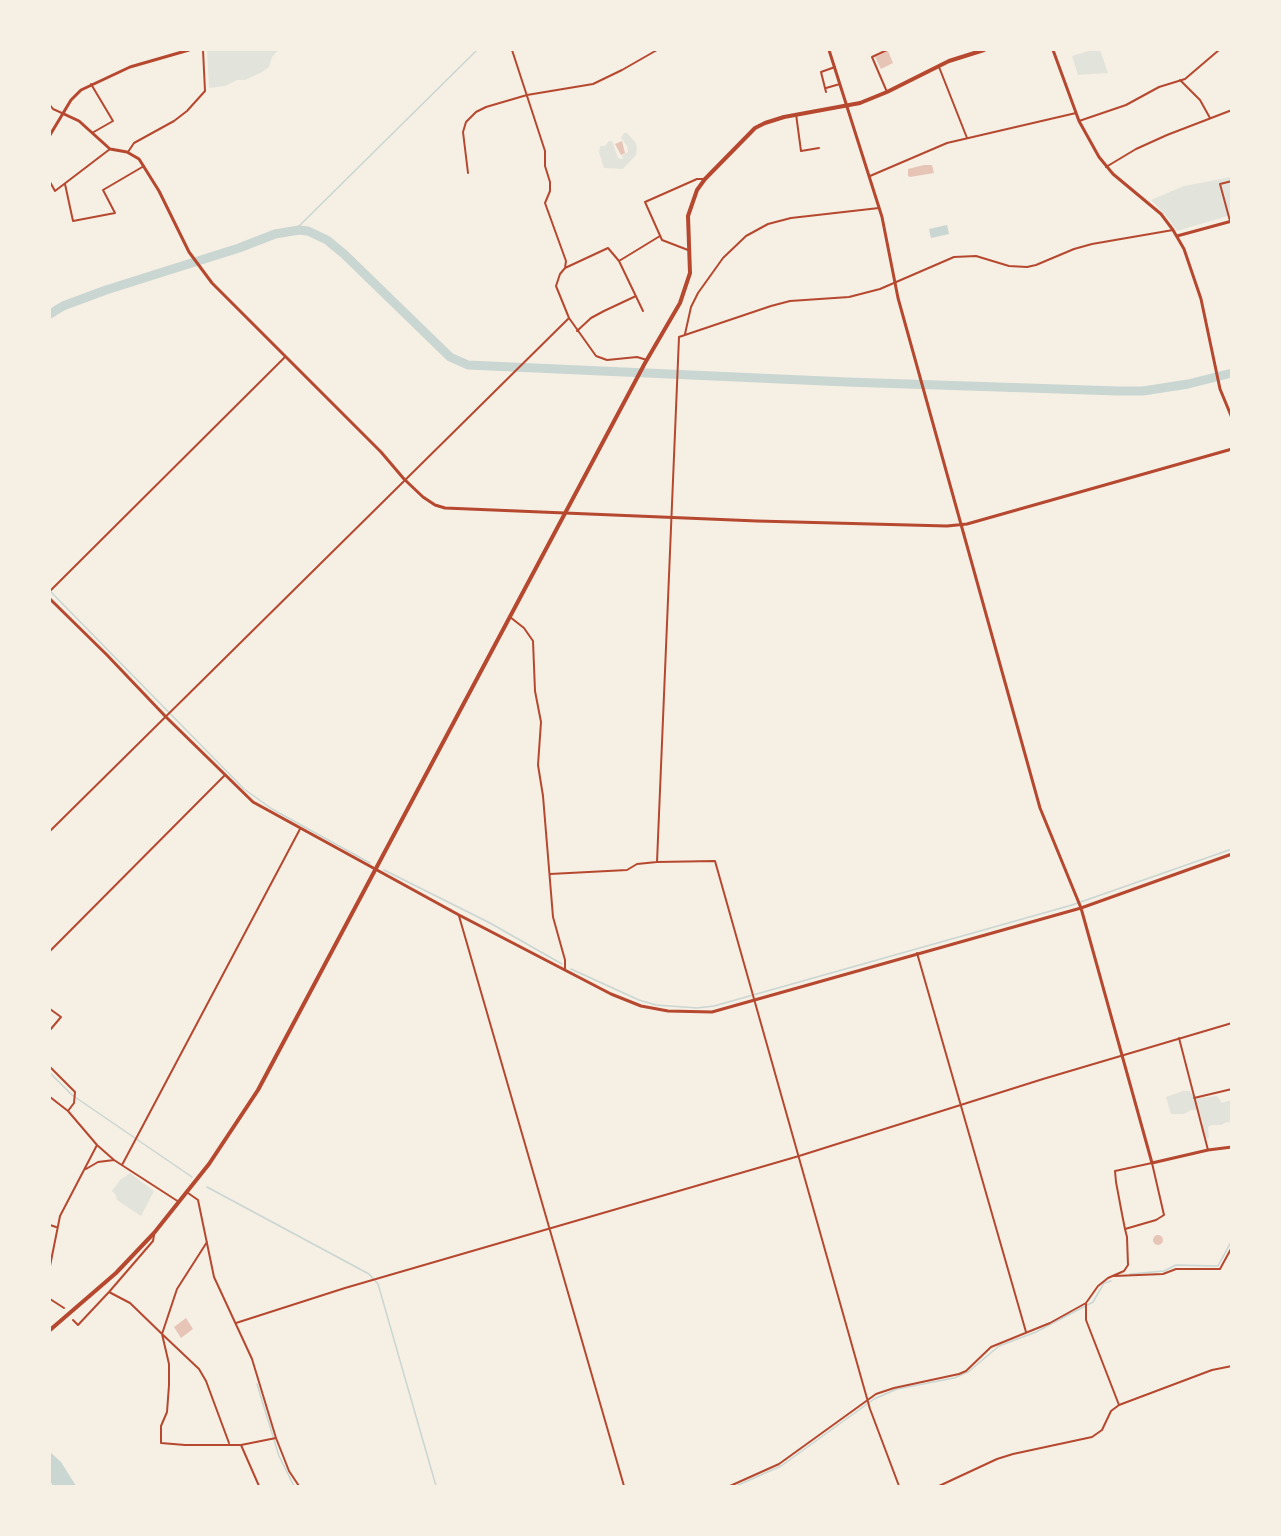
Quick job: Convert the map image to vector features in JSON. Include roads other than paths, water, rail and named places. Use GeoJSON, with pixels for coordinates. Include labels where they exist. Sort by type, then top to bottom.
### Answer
{"type":"FeatureCollection","features":[{"type":"Feature","properties":{"kind":"main road"},"geometry":{"type":"LineString","coordinates":[[50,1330],[116,1273],[154,1233],[220,1149],[258,1090],[633,385],[684,295],[690,273],[688,227],[690,210],[697,190],[705,179],[755,128],[772,120],[848,105],[887,92],[949,61],[984,50]]}},
{"type":"Feature","properties":{"kind":"street"},"geometry":{"type":"LineString","coordinates":[[50,135],[76,94],[91,84],[130,67],[189,50]]}},
{"type":"Feature","properties":{"kind":"street"},"geometry":{"type":"LineString","coordinates":[[128,152],[134,143],[174,121],[187,111],[205,91],[202,50]]}},
{"type":"Feature","properties":{"kind":"street"},"geometry":{"type":"LineString","coordinates":[[512,50],[543,144],[545,166],[550,182],[550,191],[545,203],[564,250],[565,268],[557,279],[556,286],[569,318],[592,353],[600,358],[607,360],[640,357],[646,362]]}},
{"type":"Feature","properties":{"kind":"street"},"geometry":{"type":"LineString","coordinates":[[468,173],[463,140],[466,122],[476,112],[527,95],[593,84],[657,50]]}},
{"type":"Feature","properties":{"kind":"street"},"geometry":{"type":"LineString","coordinates":[[829,50],[879,208],[895,283],[925,396],[1040,808],[1081,908],[1152,1163],[1164,1215],[1156,1220],[1125,1229]]}},
{"type":"Feature","properties":{"kind":"street"},"geometry":{"type":"LineString","coordinates":[[887,50],[872,57],[887,92]]}},
{"type":"Feature","properties":{"kind":"street"},"geometry":{"type":"LineString","coordinates":[[1053,50],[1079,121],[1092,146],[1106,167],[1148,202],[1177,236],[1189,261],[1201,299],[1220,387],[1232,418]]}},
{"type":"Feature","properties":{"kind":"street"},"geometry":{"type":"LineString","coordinates":[[1079,121],[1126,105],[1159,87],[1180,80],[1204,64],[1218,50]]}},
{"type":"Feature","properties":{"kind":"street"},"geometry":{"type":"LineString","coordinates":[[835,67],[821,72],[826,90],[840,84]]}},
{"type":"Feature","properties":{"kind":"street"},"geometry":{"type":"LineString","coordinates":[[939,67],[966,138]]}},
{"type":"Feature","properties":{"kind":"street"},"geometry":{"type":"LineString","coordinates":[[1180,80],[1202,103],[1210,118]]}},
{"type":"Feature","properties":{"kind":"street"},"geometry":{"type":"LineString","coordinates":[[91,84],[113,121],[92,133]]}},
{"type":"Feature","properties":{"kind":"street"},"geometry":{"type":"LineString","coordinates":[[50,105],[53,109],[79,121],[110,149],[128,152],[139,159],[203,272],[225,297],[381,452],[404,479],[427,501],[445,508],[932,527],[962,524],[1232,449]]}},
{"type":"Feature","properties":{"kind":"street"},"geometry":{"type":"LineString","coordinates":[[1106,167],[1136,149],[1232,110]]}},
{"type":"Feature","properties":{"kind":"street"},"geometry":{"type":"LineString","coordinates":[[869,176],[936,146],[1076,113]]}},
{"type":"Feature","properties":{"kind":"street"},"geometry":{"type":"LineString","coordinates":[[796,114],[801,151],[819,148]]}},
{"type":"Feature","properties":{"kind":"street"},"geometry":{"type":"LineString","coordinates":[[50,182],[55,191],[110,149]]}},
{"type":"Feature","properties":{"kind":"street"},"geometry":{"type":"LineString","coordinates":[[65,184],[73,221],[115,213],[103,190],[144,166]]}},
{"type":"Feature","properties":{"kind":"street"},"geometry":{"type":"LineString","coordinates":[[690,250],[666,242],[660,236],[645,202],[696,178],[705,179]]}},
{"type":"Feature","properties":{"kind":"street"},"geometry":{"type":"LineString","coordinates":[[1177,236],[1231,221],[1220,184],[1232,181]]}},
{"type":"Feature","properties":{"kind":"street"},"geometry":{"type":"LineString","coordinates":[[685,334],[691,307],[699,292],[723,258],[746,236],[768,224],[792,218],[879,208]]}},
{"type":"Feature","properties":{"kind":"street"},"geometry":{"type":"LineString","coordinates":[[657,862],[678,339],[685,334],[790,301],[849,297],[880,289],[959,256],[976,256],[1009,266],[1027,267],[1092,244],[1173,230]]}},
{"type":"Feature","properties":{"kind":"street"},"geometry":{"type":"LineString","coordinates":[[619,261],[660,236]]}},
{"type":"Feature","properties":{"kind":"street"},"geometry":{"type":"LineString","coordinates":[[565,268],[608,248],[619,261],[643,310]]}},
{"type":"Feature","properties":{"kind":"street"},"geometry":{"type":"LineString","coordinates":[[577,331],[591,318],[636,296]]}},
{"type":"Feature","properties":{"kind":"street"},"geometry":{"type":"LineString","coordinates":[[50,831],[569,318]]}},
{"type":"Feature","properties":{"kind":"street"},"geometry":{"type":"LineString","coordinates":[[51,590],[285,357]]}},
{"type":"Feature","properties":{"kind":"street"},"geometry":{"type":"LineString","coordinates":[[50,599],[253,802],[564,971],[641,1006],[668,1011],[712,1012],[1081,908],[1232,854]]}},
{"type":"Feature","properties":{"kind":"street"},"geometry":{"type":"LineString","coordinates":[[510,617],[524,628],[533,642],[535,691],[541,722],[538,765],[543,796],[553,917],[565,960],[564,971]]}},
{"type":"Feature","properties":{"kind":"street"},"geometry":{"type":"LineString","coordinates":[[50,951],[225,775]]}},
{"type":"Feature","properties":{"kind":"street"},"geometry":{"type":"LineString","coordinates":[[122,1165],[300,829]]}},
{"type":"Feature","properties":{"kind":"street"},"geometry":{"type":"LineString","coordinates":[[550,874],[627,870],[637,864],[657,862],[714,861],[868,1401],[899,1486]]}},
{"type":"Feature","properties":{"kind":"street"},"geometry":{"type":"LineString","coordinates":[[459,915],[624,1486]]}},
{"type":"Feature","properties":{"kind":"street"},"geometry":{"type":"LineString","coordinates":[[917,953],[1026,1332]]}},
{"type":"Feature","properties":{"kind":"street"},"geometry":{"type":"LineString","coordinates":[[50,1009],[61,1017],[50,1030]]}},
{"type":"Feature","properties":{"kind":"street"},"geometry":{"type":"LineString","coordinates":[[236,1323],[799,1156],[961,1104],[1232,1023]]}},
{"type":"Feature","properties":{"kind":"street"},"geometry":{"type":"LineString","coordinates":[[1179,1038],[1208,1150]]}},
{"type":"Feature","properties":{"kind":"street"},"geometry":{"type":"LineString","coordinates":[[50,1068],[75,1092],[74,1103],[68,1111]]}},
{"type":"Feature","properties":{"kind":"street"},"geometry":{"type":"LineString","coordinates":[[1194,1098],[1232,1089]]}},
{"type":"Feature","properties":{"kind":"street"},"geometry":{"type":"LineString","coordinates":[[50,1097],[68,1111],[97,1145],[114,1160],[179,1203]]}},
{"type":"Feature","properties":{"kind":"street"},"geometry":{"type":"LineString","coordinates":[[50,1266],[56,1227],[97,1145]]}},
{"type":"Feature","properties":{"kind":"street"},"geometry":{"type":"LineString","coordinates":[[730,1486],[780,1464],[868,1401],[894,1388],[966,1371],[991,1347],[1050,1323],[1086,1303],[1098,1286],[1124,1271],[1128,1265],[1125,1229],[1115,1171],[1208,1150],[1232,1147]]}},
{"type":"Feature","properties":{"kind":"street"},"geometry":{"type":"LineString","coordinates":[[84,1169],[98,1162],[114,1160]]}},
{"type":"Feature","properties":{"kind":"street"},"geometry":{"type":"LineString","coordinates":[[187,1193],[198,1200],[214,1277],[252,1359],[276,1438],[299,1486]]}},
{"type":"Feature","properties":{"kind":"street"},"geometry":{"type":"LineString","coordinates":[[50,1225],[56,1227]]}},
{"type":"Feature","properties":{"kind":"street"},"geometry":{"type":"LineString","coordinates":[[73,1320],[78,1325],[109,1292],[153,1241],[154,1233]]}},
{"type":"Feature","properties":{"kind":"street"},"geometry":{"type":"LineString","coordinates":[[207,1242],[177,1289],[162,1334],[169,1364],[169,1385],[167,1412],[161,1426],[161,1443],[242,1445],[276,1438]]}},
{"type":"Feature","properties":{"kind":"street"},"geometry":{"type":"LineString","coordinates":[[1114,1276],[1163,1274],[1176,1269],[1220,1269],[1232,1247]]}},
{"type":"Feature","properties":{"kind":"street"},"geometry":{"type":"LineString","coordinates":[[109,1292],[130,1303],[199,1369],[206,1381],[229,1444]]}},
{"type":"Feature","properties":{"kind":"street"},"geometry":{"type":"LineString","coordinates":[[50,1299],[63,1308]]}},
{"type":"Feature","properties":{"kind":"street"},"geometry":{"type":"LineString","coordinates":[[1086,1303],[1086,1320],[1119,1406]]}},
{"type":"Feature","properties":{"kind":"street"},"geometry":{"type":"LineString","coordinates":[[939,1486],[1013,1454],[1092,1437],[1101,1430],[1111,1411],[1119,1406],[1212,1370],[1232,1366]]}},
{"type":"Feature","properties":{"kind":"street"},"geometry":{"type":"LineString","coordinates":[[242,1445],[259,1486]]}},
{"type":"Feature","properties":{"kind":"waterway"},"geometry":{"type":"LineString","coordinates":[[294,231],[477,50]]}},
{"type":"Feature","properties":{"kind":"waterway"},"geometry":{"type":"LineString","coordinates":[[50,314],[63,306],[106,290],[239,248],[275,234],[299,230],[308,231],[327,240],[450,357],[468,365],[847,382],[1118,391],[1143,391],[1188,384],[1232,373]]}},
{"type":"Feature","properties":{"kind":"waterway"},"geometry":{"type":"LineString","coordinates":[[51,592],[244,789],[272,809],[370,863]]}},
{"type":"Feature","properties":{"kind":"waterway"},"geometry":{"type":"LineString","coordinates":[[571,969],[639,1000],[656,1005],[697,1008],[714,1006],[1072,905],[1232,849]]}},
{"type":"Feature","properties":{"kind":"waterway"},"geometry":{"type":"LineString","coordinates":[[384,870],[490,923],[562,964]]}},
{"type":"Feature","properties":{"kind":"waterway"},"geometry":{"type":"LineString","coordinates":[[50,1073],[72,1095],[192,1177]]}},
{"type":"Feature","properties":{"kind":"waterway"},"geometry":{"type":"LineString","coordinates":[[207,1187],[369,1274],[378,1284],[436,1486]]}},
{"type":"Feature","properties":{"kind":"waterway"},"geometry":{"type":"LineString","coordinates":[[1130,1274],[1164,1271],[1176,1265],[1218,1266],[1232,1240]]}},
{"type":"Feature","properties":{"kind":"waterway"},"geometry":{"type":"LineString","coordinates":[[736,1486],[781,1466],[874,1399],[897,1389],[954,1378],[968,1372],[999,1346],[1036,1332],[1093,1302],[1104,1283],[1111,1281]]}},
{"type":"Feature","properties":{"kind":"waterway"},"geometry":{"type":"LineString","coordinates":[[257,1384],[279,1456],[294,1486]]}}]}
